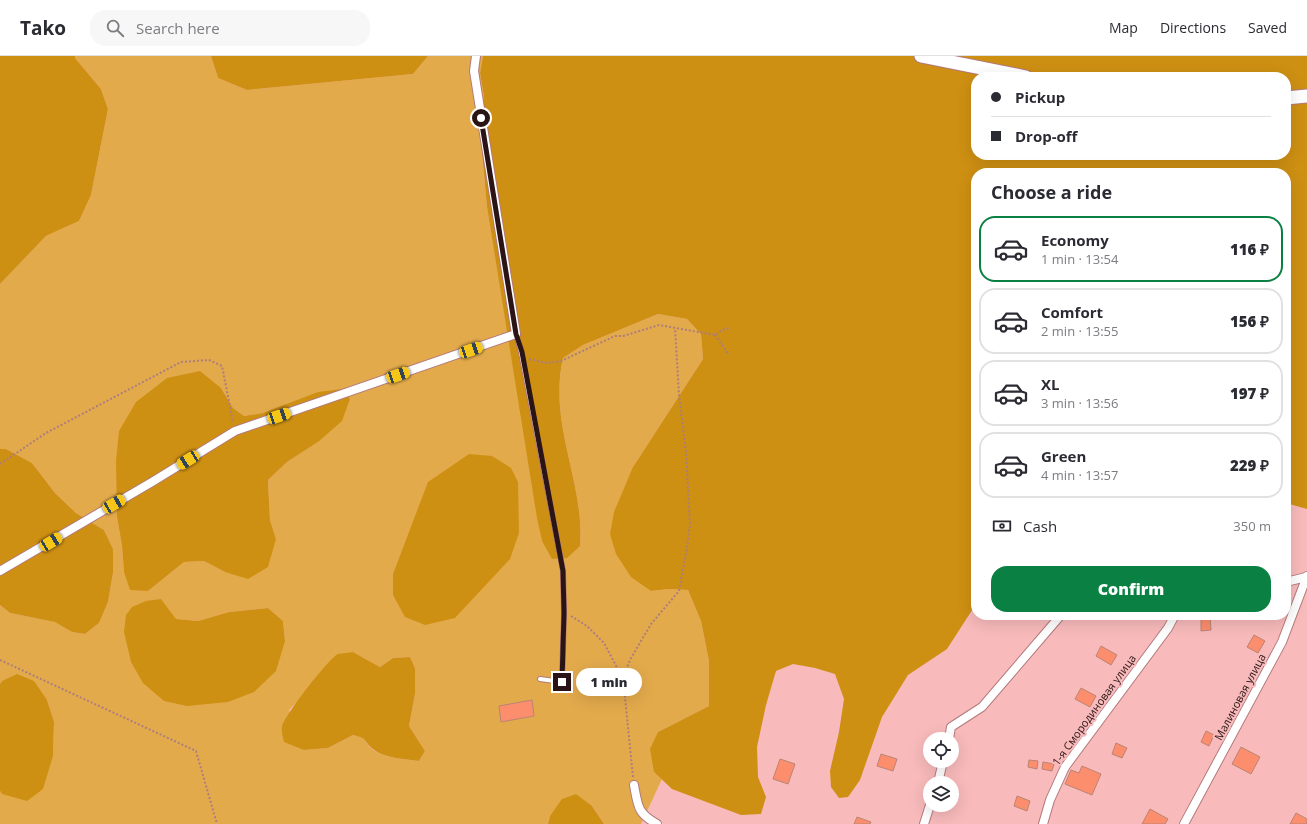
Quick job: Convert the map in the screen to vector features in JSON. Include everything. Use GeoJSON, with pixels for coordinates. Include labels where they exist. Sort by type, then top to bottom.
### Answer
{"type":"FeatureCollection","features":[{"type":"Feature","properties":{"kind":"main road"},"geometry":{"type":"LineString","coordinates":[[921,56],[1001,72]]}},
{"type":"Feature","properties":{"kind":"street"},"geometry":{"type":"LineString","coordinates":[[0,571],[152,482],[235,431],[516,334],[474,71],[476,56]]}},
{"type":"Feature","properties":{"kind":"street"},"geometry":{"type":"LineString","coordinates":[[1291,581],[1307,577]]}},
{"type":"Feature","properties":{"kind":"street","name":"Малиновая улица"},"geometry":{"type":"LineString","coordinates":[[1184,824],[1282,642],[1300,599],[1307,577]]}},
{"type":"Feature","properties":{"kind":"street"},"geometry":{"type":"LineString","coordinates":[[951,732],[952,727],[982,707],[1057,620]]}},
{"type":"Feature","properties":{"kind":"street","name":"1-я Смородиновая улица"},"geometry":{"type":"LineString","coordinates":[[1043,824],[1050,800],[1065,767],[1168,628],[1172,620]]}},
{"type":"Feature","properties":{"kind":"street"},"geometry":{"type":"LineString","coordinates":[[634,785],[639,808],[645,818],[657,824]]}},
{"type":"Feature","properties":{"kind":"street"},"geometry":{"type":"LineString","coordinates":[[924,824],[928,812]]}},
{"type":"Feature","properties":{"kind":"lane"},"geometry":{"type":"LineString","coordinates":[[516,334],[522,358],[563,571],[564,613],[562,682],[540,679]]}},
{"type":"Feature","properties":{"kind":"path"},"geometry":{"type":"LineString","coordinates":[[522,358],[547,363],[561,361],[615,336],[623,336],[659,325],[715,335],[729,355]]}},
{"type":"Feature","properties":{"kind":"path"},"geometry":{"type":"LineString","coordinates":[[623,677],[630,660],[651,624],[679,591],[688,548],[690,524],[686,452],[679,395],[675,328]]}},
{"type":"Feature","properties":{"kind":"path"},"geometry":{"type":"LineString","coordinates":[[715,335],[722,330],[729,328]]}},
{"type":"Feature","properties":{"kind":"path"},"geometry":{"type":"LineString","coordinates":[[0,464],[46,433],[181,362],[209,360],[222,366],[235,431]]}},
{"type":"Feature","properties":{"kind":"path"},"geometry":{"type":"LineString","coordinates":[[564,613],[587,626],[604,643],[623,677],[634,785]]}},
{"type":"Feature","properties":{"kind":"path"},"geometry":{"type":"LineString","coordinates":[[0,660],[196,751],[217,824]]}},
{"type":"Feature","properties":{"kind":"shaded area"},"geometry":{"type":"Polygon","coordinates":[[[0,56],[75,56],[75,58],[101,89],[108,109],[91,195],[79,221],[46,236],[0,284],[0,56]]]}},
{"type":"Feature","properties":{"kind":"shaded area"},"geometry":{"type":"Polygon","coordinates":[[[75,56],[211,56],[218,78],[247,90],[413,74],[428,56],[483,56],[480,73],[484,97],[481,142],[487,207],[542,541],[580,546],[580,522],[577,499],[563,430],[560,407],[560,383],[563,358],[583,345],[658,314],[687,319],[701,334],[703,359],[633,467],[651,591],[669,589],[688,590],[701,621],[709,661],[709,706],[658,732],[654,772],[662,779],[641,824],[604,824],[592,806],[550,816],[548,824],[0,824],[0,791],[2,794],[53,756],[54,723],[47,700],[2,681],[0,684],[0,605],[10,613],[56,622],[72,632],[85,634],[99,623],[108,602],[113,573],[113,549],[104,530],[76,513],[55,493],[32,463],[6,449],[0,449],[0,284],[46,236],[79,221],[91,195],[108,109],[101,89],[75,58],[75,56]],[[221,388],[117,517],[122,546],[124,571],[148,591],[184,562],[204,561],[225,572],[276,539],[270,520],[268,480],[287,462],[318,442],[263,413],[244,416],[233,408],[221,388]],[[268,608],[229,612],[198,621],[126,615],[285,641],[283,621],[268,608]],[[353,652],[289,710],[304,750],[328,748],[353,735],[363,739],[372,749],[377,752],[401,759],[419,761],[425,751],[409,726],[415,694],[415,668],[410,657],[393,658],[380,667],[353,652]]]}},
{"type":"Feature","properties":{"kind":"shaded area"},"geometry":{"type":"Polygon","coordinates":[[[211,56],[428,56],[413,74],[247,90],[218,78],[211,56]]]}},
{"type":"Feature","properties":{"kind":"shaded area"},"geometry":{"type":"Polygon","coordinates":[[[483,56],[1307,56],[1307,509],[1291,504],[1291,168],[971,168],[971,612],[947,649],[908,675],[882,717],[860,780],[848,797],[839,798],[831,787],[830,771],[839,732],[844,699],[835,674],[815,668],[793,664],[776,671],[766,705],[757,747],[758,777],[766,797],[761,814],[741,815],[672,789],[654,772],[650,749],[658,732],[709,706],[709,661],[701,621],[688,590],[669,589],[651,591],[631,577],[616,554],[610,534],[614,512],[633,467],[703,359],[701,334],[687,319],[658,314],[583,345],[563,358],[560,383],[560,407],[563,430],[577,499],[580,522],[580,546],[567,558],[552,559],[542,541],[537,518],[487,207],[481,142],[484,97],[480,73],[483,56]]]}},
{"type":"Feature","properties":{"kind":"shaded area"},"geometry":{"type":"Polygon","coordinates":[[[200,371],[221,388],[233,408],[244,416],[263,413],[318,392],[342,389],[350,399],[342,421],[318,442],[287,462],[268,480],[270,520],[276,539],[268,567],[248,579],[225,572],[204,561],[184,562],[148,591],[130,590],[124,572],[122,546],[117,517],[116,461],[119,431],[136,402],[167,378],[200,371]]]}},
{"type":"Feature","properties":{"kind":"shaded area"},"geometry":{"type":"Polygon","coordinates":[[[0,449],[6,449],[32,463],[55,493],[76,513],[104,530],[113,549],[113,573],[108,602],[99,623],[85,634],[72,632],[55,622],[10,613],[0,605],[0,449]]]}},
{"type":"Feature","properties":{"kind":"shaded area"},"geometry":{"type":"Polygon","coordinates":[[[469,454],[492,456],[511,468],[518,482],[519,533],[510,559],[455,618],[425,625],[405,617],[393,595],[393,574],[428,482],[469,454]]]}},
{"type":"Feature","properties":{"kind":"shaded area"},"geometry":{"type":"Polygon","coordinates":[[[161,599],[176,619],[198,621],[229,612],[268,608],[283,621],[285,641],[276,671],[254,692],[228,702],[187,706],[164,701],[143,683],[131,662],[124,632],[126,615],[132,607],[146,601],[161,599]]]}},
{"type":"Feature","properties":{"kind":"shaded area"},"geometry":{"type":"Polygon","coordinates":[[[353,652],[380,667],[393,658],[410,657],[415,668],[415,694],[409,726],[425,751],[419,761],[394,758],[382,754],[373,749],[363,739],[353,735],[328,748],[304,750],[284,742],[282,729],[284,721],[307,688],[338,654],[353,652]]]}},
{"type":"Feature","properties":{"kind":"shaded area"},"geometry":{"type":"Polygon","coordinates":[[[17,674],[34,681],[47,700],[54,722],[53,756],[43,789],[27,801],[2,794],[0,791],[0,684],[2,681],[17,674]]]}},
{"type":"Feature","properties":{"kind":"shaded area"},"geometry":{"type":"Polygon","coordinates":[[[576,794],[592,806],[604,824],[548,824],[550,816],[562,799],[576,794]]]}},
{"type":"Feature","properties":{"kind":"building"},"geometry":{"type":"Polygon","coordinates":[[[1201,620],[1210,620],[1211,630],[1201,631],[1201,620]]]}},
{"type":"Feature","properties":{"kind":"building"},"geometry":{"type":"Polygon","coordinates":[[[1254,635],[1265,641],[1258,653],[1247,647],[1254,635]]]}},
{"type":"Feature","properties":{"kind":"building"},"geometry":{"type":"Polygon","coordinates":[[[1101,646],[1117,655],[1111,665],[1096,656],[1101,646]]]}},
{"type":"Feature","properties":{"kind":"building"},"geometry":{"type":"Polygon","coordinates":[[[1081,688],[1096,696],[1090,707],[1075,699],[1081,688]]]}},
{"type":"Feature","properties":{"kind":"building"},"geometry":{"type":"Polygon","coordinates":[[[532,700],[534,716],[501,722],[499,706],[532,700]]]}},
{"type":"Feature","properties":{"kind":"building"},"geometry":{"type":"Polygon","coordinates":[[[1206,731],[1214,735],[1209,746],[1201,742],[1206,731]]]}},
{"type":"Feature","properties":{"kind":"building"},"geometry":{"type":"Polygon","coordinates":[[[1116,743],[1127,748],[1122,758],[1112,754],[1116,743]]]}},
{"type":"Feature","properties":{"kind":"building"},"geometry":{"type":"Polygon","coordinates":[[[1241,747],[1260,757],[1251,774],[1232,764],[1241,747]]]}},
{"type":"Feature","properties":{"kind":"building"},"geometry":{"type":"Polygon","coordinates":[[[881,754],[897,759],[893,771],[877,766],[881,754]]]}},
{"type":"Feature","properties":{"kind":"building"},"geometry":{"type":"Polygon","coordinates":[[[780,759],[795,764],[788,784],[773,779],[780,759]]]}},
{"type":"Feature","properties":{"kind":"building"},"geometry":{"type":"Polygon","coordinates":[[[1029,760],[1038,761],[1037,769],[1028,767],[1029,760]]]}},
{"type":"Feature","properties":{"kind":"building"},"geometry":{"type":"Polygon","coordinates":[[[1043,762],[1054,764],[1052,771],[1042,769],[1043,762]]]}},
{"type":"Feature","properties":{"kind":"building"},"geometry":{"type":"Polygon","coordinates":[[[1082,766],[1101,774],[1092,795],[1065,784],[1071,770],[1079,773],[1082,766]]]}},
{"type":"Feature","properties":{"kind":"building"},"geometry":{"type":"Polygon","coordinates":[[[1017,796],[1030,801],[1027,811],[1014,806],[1017,796]]]}},
{"type":"Feature","properties":{"kind":"building"},"geometry":{"type":"Polygon","coordinates":[[[1150,809],[1168,819],[1165,824],[1142,824],[1150,809]]]}},
{"type":"Feature","properties":{"kind":"building"},"geometry":{"type":"Polygon","coordinates":[[[1296,813],[1307,819],[1307,824],[1290,824],[1296,813]]]}},
{"type":"Feature","properties":{"kind":"building"},"geometry":{"type":"Polygon","coordinates":[[[857,817],[871,822],[870,824],[854,824],[857,817]]]}},
{"type":"Feature","properties":{"kind":"route"},"geometry":{"type":"LineString","coordinates":[[481,118],[516,334],[522,352],[563,571],[564,613],[562,682]]}}]}
